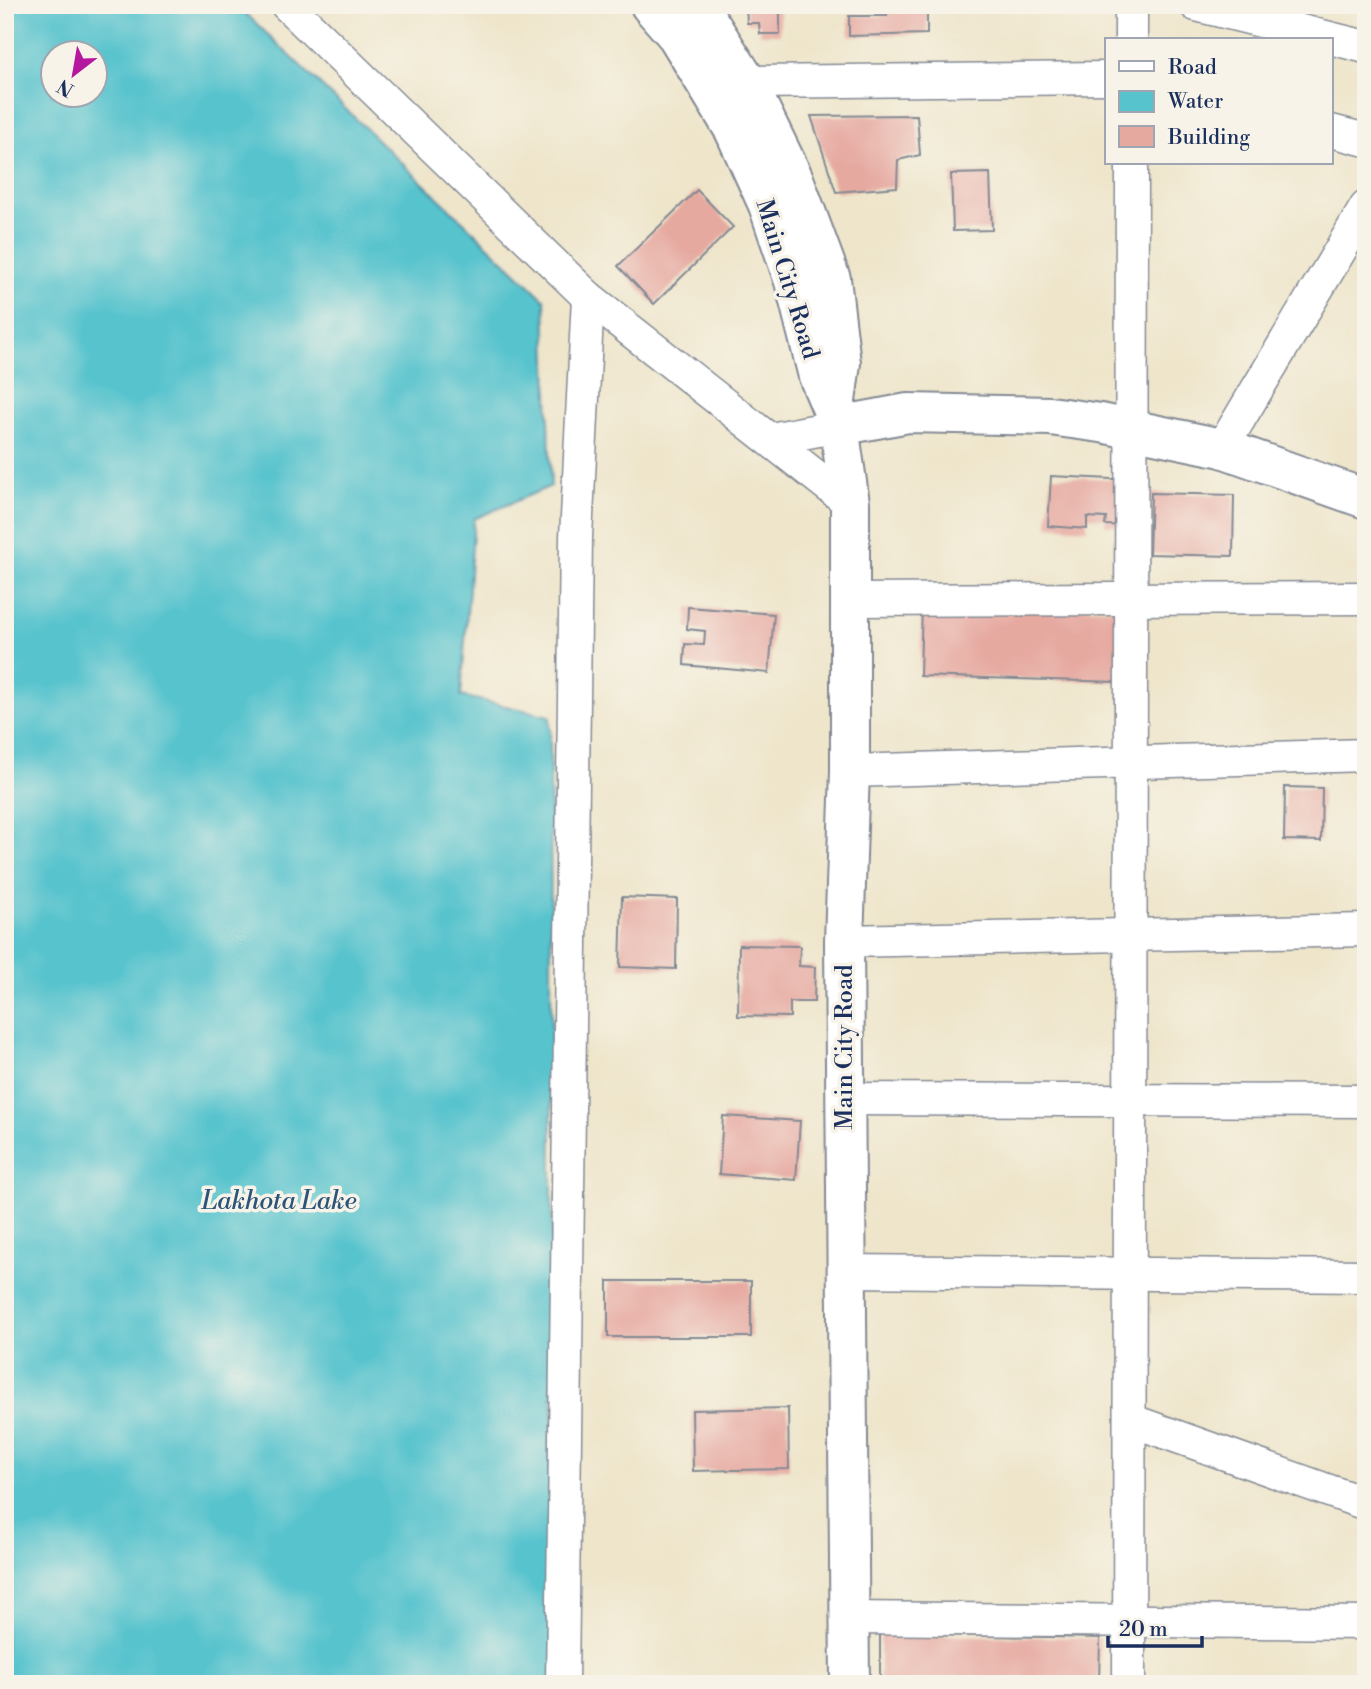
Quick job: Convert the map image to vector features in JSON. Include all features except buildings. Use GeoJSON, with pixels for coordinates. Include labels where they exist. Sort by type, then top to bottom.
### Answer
{"type":"FeatureCollection","features":[{"type":"Feature","properties":{"kind":"main road","name":"Main City Road"},"geometry":{"type":"LineString","coordinates":[[650,5],[677,36],[733,130],[768,205],[794,281],[818,376],[837,419]]}},
{"type":"Feature","properties":{"kind":"main road","name":"Main City Road"},"geometry":{"type":"LineString","coordinates":[[698,5],[747,82],[794,178],[831,279],[841,363],[837,419],[850,503],[850,771],[844,941],[850,1684]]}},
{"type":"Feature","properties":{"kind":"main road"},"geometry":{"type":"LineString","coordinates":[[837,419],[908,413],[1050,416],[1133,428],[1222,448],[1366,499]]}},
{"type":"Feature","properties":{"kind":"street"},"geometry":{"type":"LineString","coordinates":[[287,5],[588,297],[850,503]]}},
{"type":"Feature","properties":{"kind":"street"},"geometry":{"type":"LineString","coordinates":[[1130,5],[1131,38]]}},
{"type":"Feature","properties":{"kind":"street"},"geometry":{"type":"LineString","coordinates":[[1196,5],[1330,38]]}},
{"type":"Feature","properties":{"kind":"street"},"geometry":{"type":"LineString","coordinates":[[1332,39],[1366,47]]}},
{"type":"Feature","properties":{"kind":"street"},"geometry":{"type":"LineString","coordinates":[[747,82],[1105,78]]}},
{"type":"Feature","properties":{"kind":"street"},"geometry":{"type":"LineString","coordinates":[[1332,131],[1366,140]]}},
{"type":"Feature","properties":{"kind":"street"},"geometry":{"type":"LineString","coordinates":[[1129,1684],[1132,164]]}},
{"type":"Feature","properties":{"kind":"street"},"geometry":{"type":"LineString","coordinates":[[1222,448],[1366,207]]}},
{"type":"Feature","properties":{"kind":"street"},"geometry":{"type":"LineString","coordinates":[[562,1684],[576,537],[588,297]]}},
{"type":"Feature","properties":{"kind":"street"},"geometry":{"type":"LineString","coordinates":[[771,439],[837,419]]}},
{"type":"Feature","properties":{"kind":"street"},"geometry":{"type":"LineString","coordinates":[[849,600],[1366,598]]}},
{"type":"Feature","properties":{"kind":"street"},"geometry":{"type":"LineString","coordinates":[[850,771],[1366,755]]}},
{"type":"Feature","properties":{"kind":"street"},"geometry":{"type":"LineString","coordinates":[[844,941],[1366,930]]}},
{"type":"Feature","properties":{"kind":"street"},"geometry":{"type":"LineString","coordinates":[[845,1099],[1366,1101]]}},
{"type":"Feature","properties":{"kind":"street"},"geometry":{"type":"LineString","coordinates":[[846,1271],[1366,1276]]}},
{"type":"Feature","properties":{"kind":"street"},"geometry":{"type":"LineString","coordinates":[[1130,1420],[1366,1504]]}},
{"type":"Feature","properties":{"kind":"street"},"geometry":{"type":"LineString","coordinates":[[850,1618],[1366,1623]]}},
{"type":"Feature","properties":{"kind":"water","name":"Lakhota Lake"},"geometry":{"type":"Polygon","coordinates":[[[5,5],[237,5],[545,300],[551,486],[474,519],[461,696],[550,716],[554,1684],[5,1684],[5,5]]]}}]}
